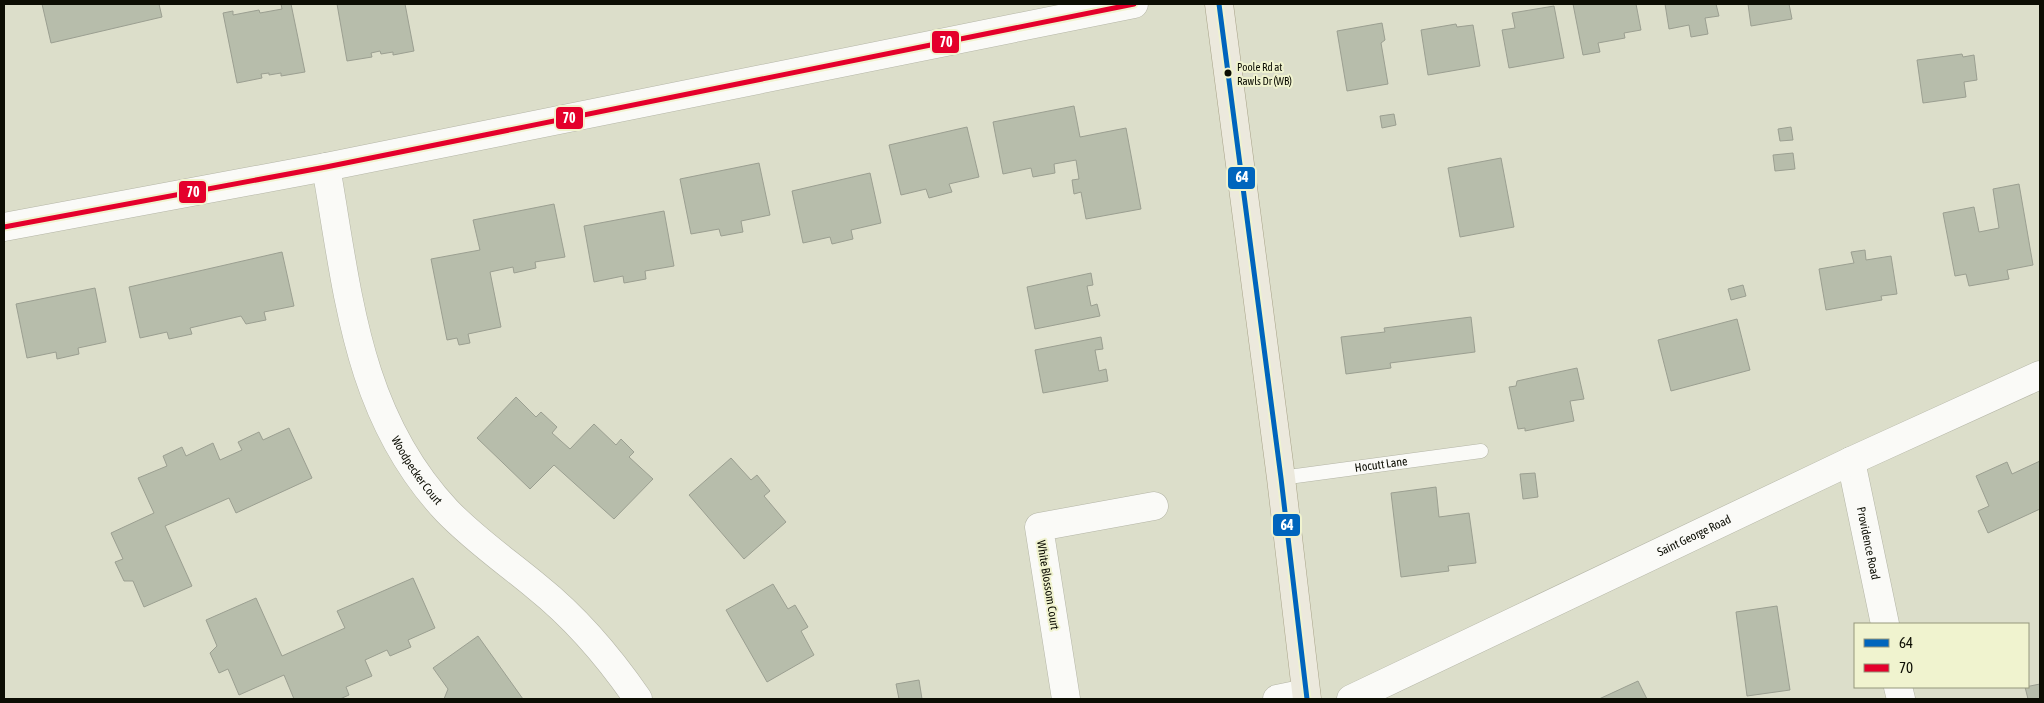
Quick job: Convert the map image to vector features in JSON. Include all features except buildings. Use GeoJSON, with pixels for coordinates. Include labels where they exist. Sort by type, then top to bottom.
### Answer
{"type":"FeatureCollection","features":[{"type":"Feature","properties":{"kind":"main road"},"geometry":{"type":"LineString","coordinates":[[1219,4],[1281,478],[1307,696]]}},
{"type":"Feature","properties":{"kind":"street"},"geometry":{"type":"LineString","coordinates":[[4,227],[326,167],[1134,4]]}},
{"type":"Feature","properties":{"kind":"street","name":"Woodpecker Court"},"geometry":{"type":"LineString","coordinates":[[326,167],[358,343],[375,398],[393,437],[411,468],[447,510],[475,538],[538,588],[578,624],[611,660],[638,699]]}},
{"type":"Feature","properties":{"kind":"street","name":"Saint George Road"},"geometry":{"type":"LineString","coordinates":[[1351,699],[1851,462],[2040,376]]}},
{"type":"Feature","properties":{"kind":"street","name":"Providence Road"},"geometry":{"type":"LineString","coordinates":[[1851,462],[1885,623]]}},
{"type":"Feature","properties":{"kind":"street","name":"White Blossom Court"},"geometry":{"type":"LineString","coordinates":[[1066,699],[1038,527],[1154,506]]}},
{"type":"Feature","properties":{"kind":"street"},"geometry":{"type":"LineString","coordinates":[[1277,699],[1307,696]]}},
{"type":"Feature","properties":{"kind":"lane","name":"Hocutt Lane"},"geometry":{"type":"LineString","coordinates":[[1281,478],[1481,452]]}},
{"type":"Feature","properties":{"kind":"transit line","name":"70"},"geometry":{"type":"LineString","coordinates":[[4,227],[326,167],[1134,4]]}},
{"type":"Feature","properties":{"kind":"transit line","name":"64"},"geometry":{"type":"LineString","coordinates":[[1219,4],[1281,478],[1307,699]]}},
{"type":"Feature","properties":{"kind":"place","name":"Poole Rd at Rawls Dr (WB)"},"geometry":{"type":"Point","coordinates":[1228,73]}}]}
